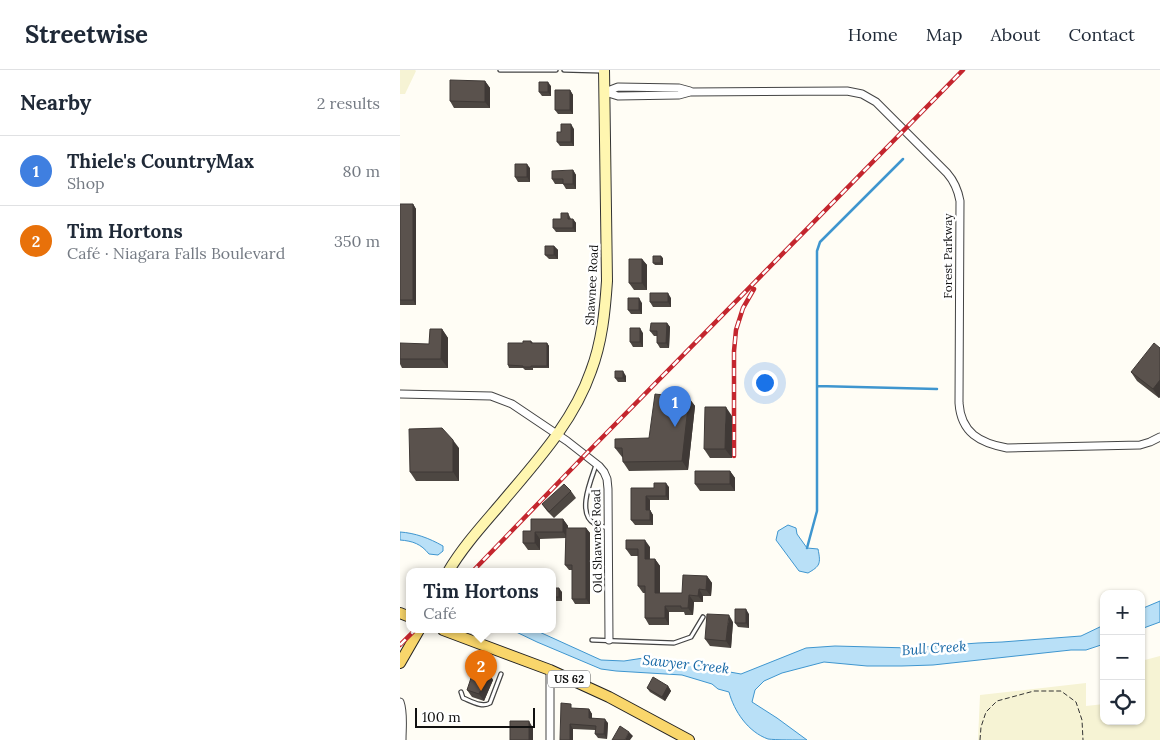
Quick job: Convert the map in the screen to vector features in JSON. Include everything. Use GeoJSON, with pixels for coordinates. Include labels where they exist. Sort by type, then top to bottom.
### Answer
{"type":"FeatureCollection","features":[{"type":"Feature","properties":{"kind":"main road","name":"Shawnee Road"},"geometry":{"type":"LineString","coordinates":[[451,568],[465,547],[557,434],[570,414],[591,372],[603,324],[606,281],[604,70]]}},
{"type":"Feature","properties":{"kind":"main road"},"geometry":{"type":"LineString","coordinates":[[400,663],[417,633]]}},
{"type":"Feature","properties":{"kind":"main road","name":"US 62"},"geometry":{"type":"LineString","coordinates":[[451,633],[550,670],[609,697],[689,740]]}},
{"type":"Feature","properties":{"kind":"street","name":"Forest Parkway"},"geometry":{"type":"LineString","coordinates":[[605,92],[618,87],[679,88],[690,92],[847,91],[862,94],[876,102],[947,173],[955,185],[960,200],[959,410],[960,417],[966,427],[976,437],[991,445],[1007,448],[1140,445],[1160,436]]}},
{"type":"Feature","properties":{"kind":"street","name":"Old Shawnee Road"},"geometry":{"type":"LineString","coordinates":[[400,394],[491,396],[512,404],[557,434],[604,472],[607,479],[609,640]]}},
{"type":"Feature","properties":{"kind":"street"},"geometry":{"type":"LineString","coordinates":[[550,670],[550,740]]}},
{"type":"Feature","properties":{"kind":"street"},"geometry":{"type":"LineString","coordinates":[[400,702],[402,740]]}},
{"type":"Feature","properties":{"kind":"lane"},"geometry":{"type":"LineString","coordinates":[[500,70],[556,70]]}},
{"type":"Feature","properties":{"kind":"lane"},"geometry":{"type":"LineString","coordinates":[[564,70],[604,70]]}},
{"type":"Feature","properties":{"kind":"lane"},"geometry":{"type":"LineString","coordinates":[[596,464],[587,493],[586,508],[588,517],[594,524],[608,528]]}},
{"type":"Feature","properties":{"kind":"lane"},"geometry":{"type":"LineString","coordinates":[[592,640],[674,643],[691,637],[703,617]]}},
{"type":"Feature","properties":{"kind":"lane"},"geometry":{"type":"LineString","coordinates":[[461,692],[463,698],[488,705],[501,674]]}},
{"type":"Feature","properties":{"kind":"path"},"geometry":{"type":"LineString","coordinates":[[980,740],[981,727],[986,712],[997,701],[1034,691],[1061,691],[1076,702],[1082,720],[1084,740]]}},
{"type":"Feature","properties":{"kind":"shaded area"},"geometry":{"type":"Polygon","coordinates":[[[400,70],[416,71],[405,94],[400,94],[400,70]]]}},
{"type":"Feature","properties":{"kind":"shaded area"},"geometry":{"type":"Polygon","coordinates":[[[1160,656],[1160,740],[978,740],[980,695],[1086,683],[1086,706],[1100,704],[1100,725],[1145,725],[1145,660],[1160,656]]]}},
{"type":"Feature","properties":{"kind":"water"},"geometry":{"type":"Polygon","coordinates":[[[788,525],[796,528],[797,534],[807,548],[818,549],[819,564],[808,573],[799,571],[776,540],[778,531],[788,525]]]}},
{"type":"Feature","properties":{"kind":"water"},"geometry":{"type":"Polygon","coordinates":[[[400,532],[417,535],[432,541],[443,546],[443,551],[438,555],[429,554],[416,544],[400,540],[400,532]]]}},
{"type":"Feature","properties":{"kind":"water"},"geometry":{"type":"Polygon","coordinates":[[[1160,601],[1160,622],[1145,628],[1145,607],[1160,601]]]}},
{"type":"Feature","properties":{"kind":"water"},"geometry":{"type":"Polygon","coordinates":[[[1100,627],[1100,645],[1086,650],[933,665],[867,666],[824,662],[782,673],[764,681],[755,690],[752,702],[807,740],[768,739],[761,736],[743,720],[734,706],[729,692],[718,689],[712,684],[682,675],[601,669],[518,633],[542,633],[601,660],[624,661],[650,657],[741,674],[806,648],[835,646],[910,648],[1081,636],[1100,627]]]}},
{"type":"Feature","properties":{"kind":"building"},"geometry":{"type":"Polygon","coordinates":[[[450,80],[485,81],[485,102],[450,101],[450,80]]]}},
{"type":"Feature","properties":{"kind":"building"},"geometry":{"type":"Polygon","coordinates":[[[539,82],[548,82],[548,92],[539,92],[539,82]]]}},
{"type":"Feature","properties":{"kind":"building"},"geometry":{"type":"Polygon","coordinates":[[[555,90],[570,90],[570,110],[555,110],[555,90]]]}},
{"type":"Feature","properties":{"kind":"building"},"geometry":{"type":"Polygon","coordinates":[[[561,124],[571,124],[571,142],[557,142],[557,132],[561,132],[561,124]]]}},
{"type":"Feature","properties":{"kind":"building"},"geometry":{"type":"Polygon","coordinates":[[[515,164],[527,164],[527,177],[515,177],[515,164]]]}},
{"type":"Feature","properties":{"kind":"building"},"geometry":{"type":"Polygon","coordinates":[[[573,170],[573,184],[563,184],[563,179],[552,179],[552,171],[573,170]]]}},
{"type":"Feature","properties":{"kind":"building"},"geometry":{"type":"Polygon","coordinates":[[[400,204],[413,204],[413,300],[400,300],[400,204]]]}},
{"type":"Feature","properties":{"kind":"building"},"geometry":{"type":"Polygon","coordinates":[[[561,213],[568,213],[568,219],[573,219],[573,228],[553,228],[553,219],[561,219],[561,213]]]}},
{"type":"Feature","properties":{"kind":"building"},"geometry":{"type":"Polygon","coordinates":[[[545,246],[554,246],[554,255],[545,255],[545,246]]]}},
{"type":"Feature","properties":{"kind":"building"},"geometry":{"type":"Polygon","coordinates":[[[653,256],[661,256],[661,263],[653,263],[653,256]]]}},
{"type":"Feature","properties":{"kind":"building"},"geometry":{"type":"Polygon","coordinates":[[[629,259],[642,259],[642,283],[629,283],[629,259]]]}},
{"type":"Feature","properties":{"kind":"building"},"geometry":{"type":"Polygon","coordinates":[[[650,293],[668,293],[668,302],[650,302],[650,293]]]}},
{"type":"Feature","properties":{"kind":"building"},"geometry":{"type":"Polygon","coordinates":[[[628,298],[639,298],[639,310],[628,310],[628,298]]]}},
{"type":"Feature","properties":{"kind":"building"},"geometry":{"type":"Polygon","coordinates":[[[651,323],[667,323],[666,343],[657,343],[657,331],[650,331],[651,323]]]}},
{"type":"Feature","properties":{"kind":"building"},"geometry":{"type":"Polygon","coordinates":[[[630,328],[640,328],[640,342],[630,342],[630,328]]]}},
{"type":"Feature","properties":{"kind":"building"},"geometry":{"type":"Polygon","coordinates":[[[430,329],[442,329],[441,359],[400,359],[400,343],[429,344],[430,329]]]}},
{"type":"Feature","properties":{"kind":"building"},"geometry":{"type":"Polygon","coordinates":[[[523,341],[547,343],[547,366],[523,367],[508,365],[508,343],[523,343],[523,341]]]}},
{"type":"Feature","properties":{"kind":"building"},"geometry":{"type":"Polygon","coordinates":[[[1154,343],[1160,348],[1160,380],[1153,389],[1131,372],[1154,343]]]}},
{"type":"Feature","properties":{"kind":"building"},"geometry":{"type":"Polygon","coordinates":[[[615,371],[623,371],[623,378],[615,378],[615,371]]]}},
{"type":"Feature","properties":{"kind":"building"},"geometry":{"type":"Polygon","coordinates":[[[655,394],[689,398],[682,461],[623,462],[622,448],[615,448],[615,439],[649,438],[655,394]]]}},
{"type":"Feature","properties":{"kind":"building"},"geometry":{"type":"Polygon","coordinates":[[[705,407],[726,407],[725,449],[704,449],[705,407]]]}},
{"type":"Feature","properties":{"kind":"building"},"geometry":{"type":"Polygon","coordinates":[[[442,428],[453,440],[453,472],[410,472],[409,429],[442,428]]]}},
{"type":"Feature","properties":{"kind":"building"},"geometry":{"type":"Polygon","coordinates":[[[695,471],[730,471],[730,484],[695,484],[695,471]]]}},
{"type":"Feature","properties":{"kind":"building"},"geometry":{"type":"Polygon","coordinates":[[[654,483],[666,483],[666,496],[646,496],[646,510],[650,510],[650,520],[631,520],[631,488],[654,488],[654,483]]]}},
{"type":"Feature","properties":{"kind":"building"},"geometry":{"type":"Polygon","coordinates":[[[564,484],[571,491],[549,512],[542,504],[564,484]]]}},
{"type":"Feature","properties":{"kind":"building"},"geometry":{"type":"Polygon","coordinates":[[[531,519],[563,519],[563,532],[535,532],[535,543],[523,543],[523,531],[531,531],[531,519]]]}},
{"type":"Feature","properties":{"kind":"building"},"geometry":{"type":"Polygon","coordinates":[[[566,528],[586,528],[586,599],[572,599],[572,565],[565,565],[566,528]]]}},
{"type":"Feature","properties":{"kind":"building"},"geometry":{"type":"Polygon","coordinates":[[[626,540],[645,540],[645,559],[655,559],[655,593],[682,593],[683,575],[707,576],[706,590],[699,589],[698,596],[689,595],[688,608],[665,606],[665,618],[645,618],[645,586],[638,586],[638,549],[626,549],[626,540]]]}},
{"type":"Feature","properties":{"kind":"building"},"geometry":{"type":"Polygon","coordinates":[[[556,588],[559,588],[559,597],[556,597],[556,588]]]}},
{"type":"Feature","properties":{"kind":"building"},"geometry":{"type":"Polygon","coordinates":[[[735,609],[746,609],[746,623],[735,623],[735,609]]]}},
{"type":"Feature","properties":{"kind":"building"},"geometry":{"type":"Polygon","coordinates":[[[707,614],[729,615],[726,641],[705,639],[707,614]]]}},
{"type":"Feature","properties":{"kind":"building"},"geometry":{"type":"Polygon","coordinates":[[[481,666],[488,673],[479,694],[467,690],[471,678],[473,679],[478,667],[481,666]]]}},
{"type":"Feature","properties":{"kind":"building"},"geometry":{"type":"Polygon","coordinates":[[[653,677],[668,686],[662,697],[647,688],[653,677]]]}},
{"type":"Feature","properties":{"kind":"building"},"geometry":{"type":"Polygon","coordinates":[[[561,703],[571,704],[571,708],[589,709],[589,718],[605,719],[604,734],[595,734],[596,726],[570,724],[570,740],[560,740],[561,703]]]}},
{"type":"Feature","properties":{"kind":"building"},"geometry":{"type":"Polygon","coordinates":[[[510,721],[529,721],[529,740],[510,740],[510,721]]]}},
{"type":"Feature","properties":{"kind":"building"},"geometry":{"type":"Polygon","coordinates":[[[620,726],[629,732],[625,740],[612,740],[620,726]]]}},
{"type":"Feature","properties":{"kind":"waterway"},"geometry":{"type":"LineString","coordinates":[[807,548],[817,511],[817,251],[820,242],[903,159]]}},
{"type":"Feature","properties":{"kind":"waterway"},"geometry":{"type":"LineString","coordinates":[[817,386],[937,389]]}},
{"type":"Feature","properties":{"kind":"railway"},"geometry":{"type":"LineString","coordinates":[[476,568],[963,70]]}},
{"type":"Feature","properties":{"kind":"railway"},"geometry":{"type":"LineString","coordinates":[[734,456],[734,351],[736,330],[743,308],[754,289]]}},
{"type":"Feature","properties":{"kind":"railway"},"geometry":{"type":"LineString","coordinates":[[400,645],[412,633]]}},
{"type":"Feature","properties":{"kind":"place","name":"Thiele's CountryMax"},"geometry":{"type":"Point","coordinates":[675,427]}},
{"type":"Feature","properties":{"kind":"place","name":"Tim Hortons"},"geometry":{"type":"Point","coordinates":[481,691]}},
{"type":"Feature","properties":{"kind":"water label","name":"Bull Creek"},"geometry":{"type":"Point","coordinates":[934,648]}},
{"type":"Feature","properties":{"kind":"water label","name":"Sawyer Creek"},"geometry":{"type":"Point","coordinates":[686,664]}}]}
